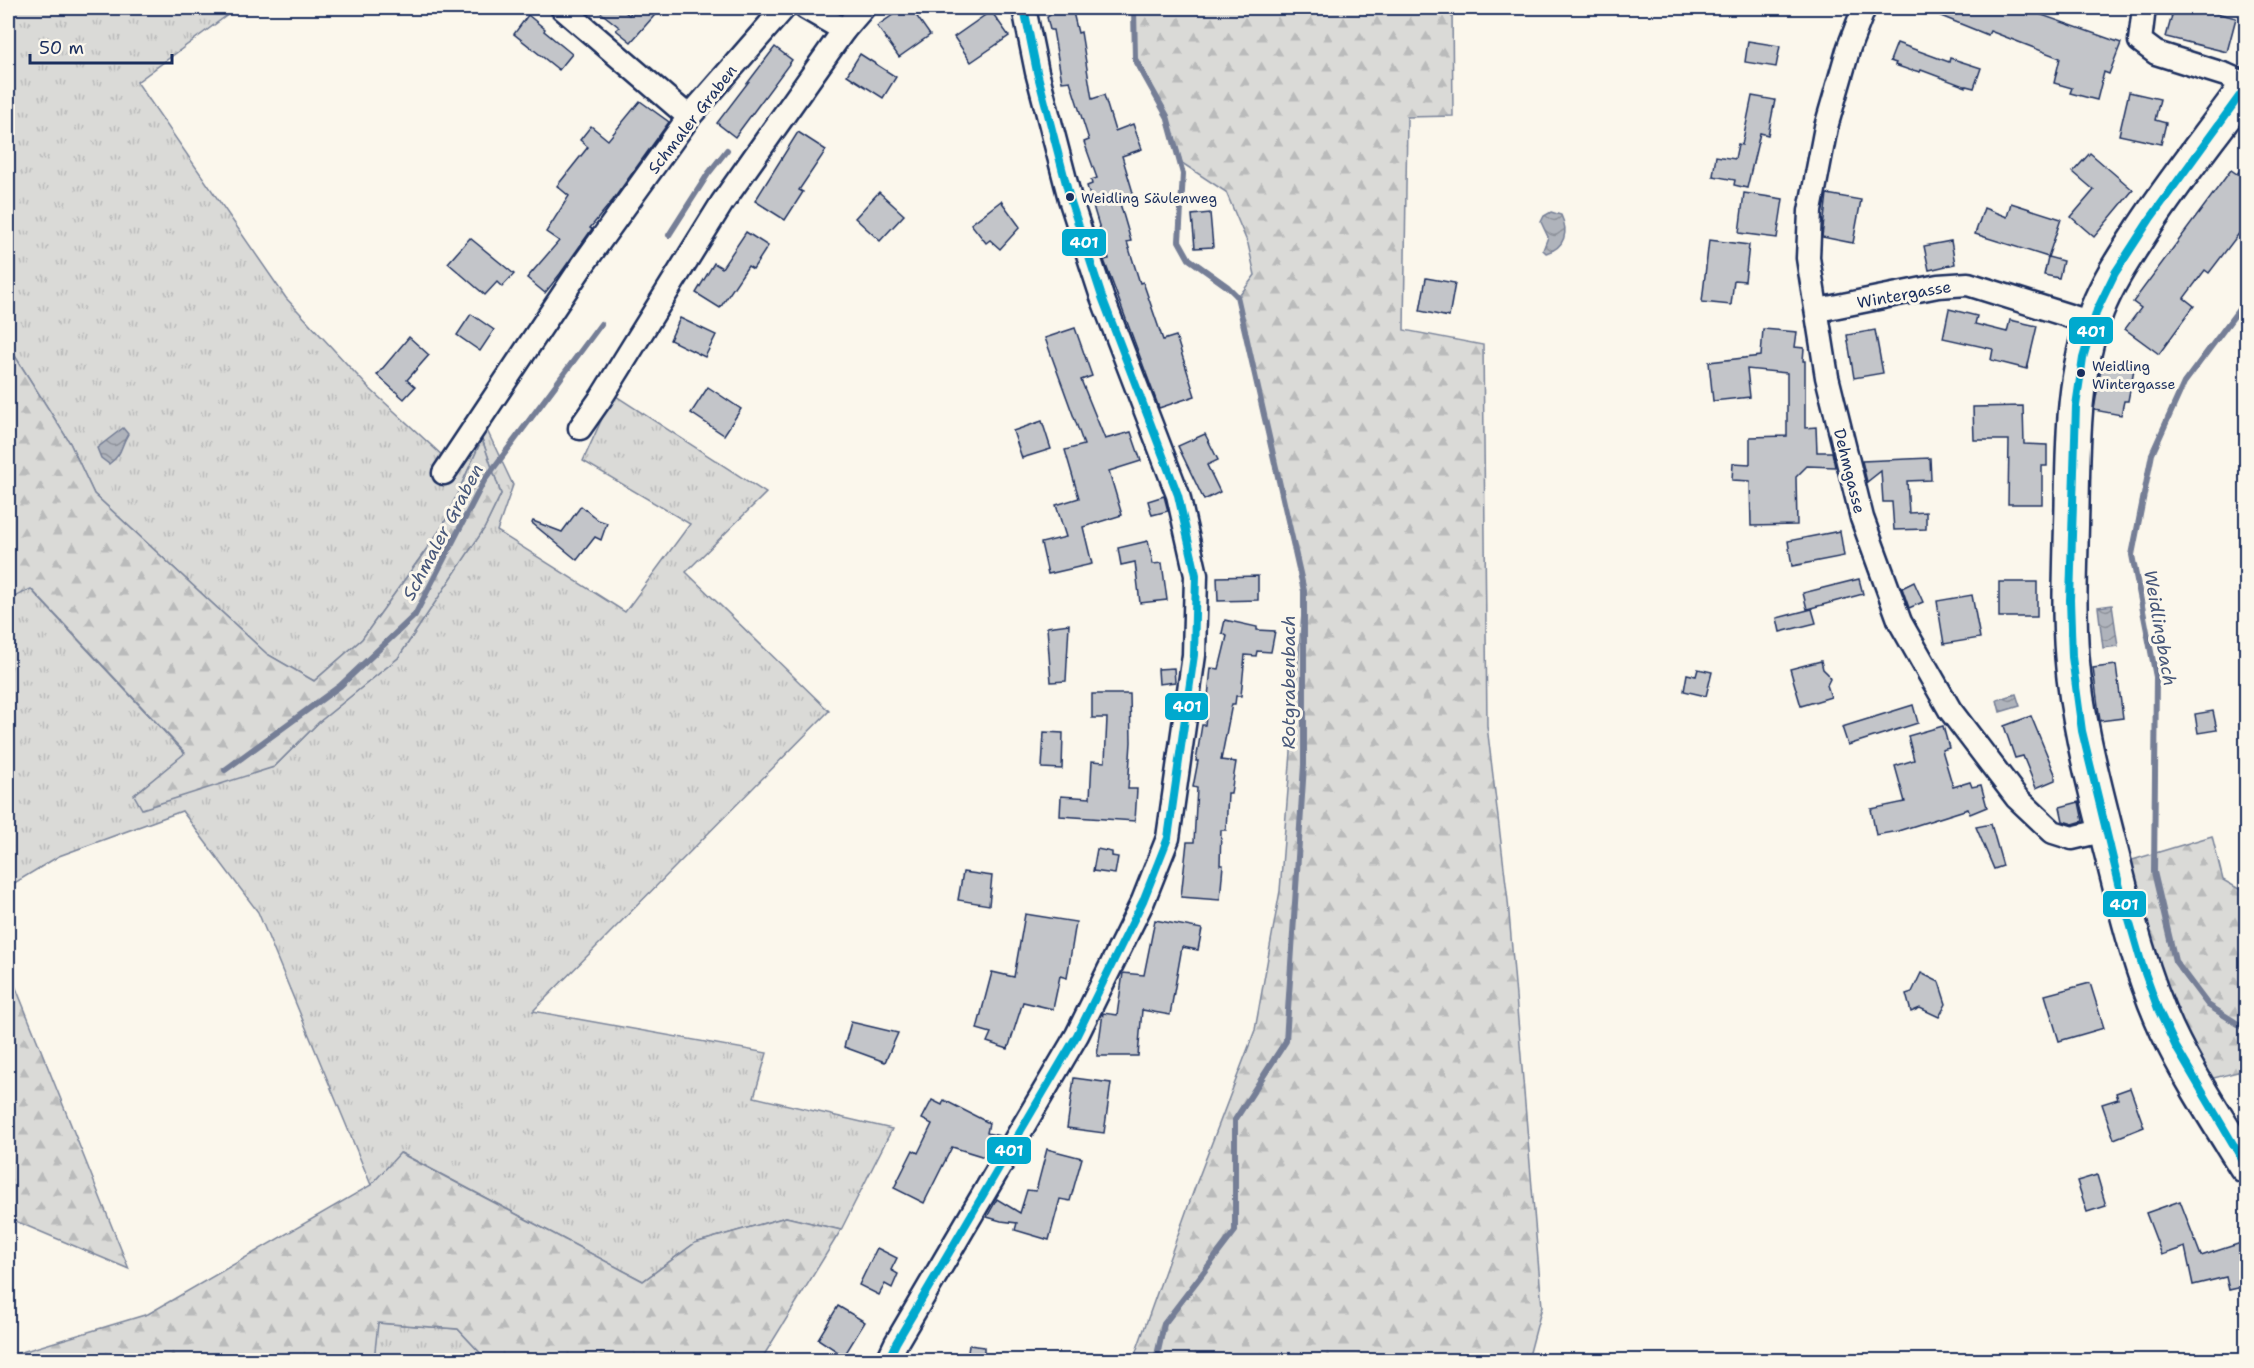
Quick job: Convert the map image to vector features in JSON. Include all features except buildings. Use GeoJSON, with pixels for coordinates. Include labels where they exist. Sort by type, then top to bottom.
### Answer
{"type":"FeatureCollection","features":[{"type":"Feature","properties":{"kind":"main road"},"geometry":{"type":"LineString","coordinates":[[2247,86],[2154,212],[2119,265],[2092,322],[2079,373],[2073,429],[2069,620],[2083,736],[2128,917],[2165,1026],[2189,1073],[2247,1166]]}},
{"type":"Feature","properties":{"kind":"street"},"geometry":{"type":"LineString","coordinates":[[562,8],[689,117]]}},
{"type":"Feature","properties":{"kind":"street","name":"Schmaler Graben"},"geometry":{"type":"LineString","coordinates":[[444,473],[582,266],[689,117],[784,8]]}},
{"type":"Feature","properties":{"kind":"street"},"geometry":{"type":"LineString","coordinates":[[806,8],[844,30]]}},
{"type":"Feature","properties":{"kind":"street"},"geometry":{"type":"LineString","coordinates":[[580,428],[722,203],[844,30],[863,8]]}},
{"type":"Feature","properties":{"kind":"street"},"geometry":{"type":"LineString","coordinates":[[888,1360],[1077,1035],[1143,901],[1168,838],[1194,655],[1196,575],[1178,495],[1102,297],[1070,199],[1036,72],[1024,8]]}},
{"type":"Feature","properties":{"kind":"street","name":"Dehmgasse"},"geometry":{"type":"LineString","coordinates":[[1864,8],[1849,47],[1826,127],[1810,211],[1808,258],[1827,377],[1862,518],[1900,622],[1950,710],[2017,798],[2053,832],[2072,838],[2106,830]]}},
{"type":"Feature","properties":{"kind":"street"},"geometry":{"type":"LineString","coordinates":[[2144,8],[2140,41],[2146,47],[2156,53],[2226,75],[2247,86]]}},
{"type":"Feature","properties":{"kind":"street","name":"Wintergasse"},"geometry":{"type":"LineString","coordinates":[[1818,310],[1938,286],[1968,284],[2092,322]]}},
{"type":"Feature","properties":{"kind":"green space"},"geometry":{"type":"Polygon","coordinates":[[[8,8],[237,8],[137,82],[286,298],[369,388],[444,457],[475,405],[513,485],[497,531],[625,612],[690,524],[583,461],[613,394],[766,493],[686,572],[829,711],[533,1011],[767,1053],[754,1097],[892,1129],[841,1230],[786,1217],[695,1243],[643,1281],[401,1153],[371,1185],[258,912],[182,811],[59,856],[8,887],[8,565],[185,754],[134,795],[274,767],[319,722],[398,658],[484,529],[501,494],[482,439],[443,526],[362,639],[314,681],[267,654],[94,494],[70,443],[8,345],[8,8]]]}},
{"type":"Feature","properties":{"kind":"green space"},"geometry":{"type":"Polygon","coordinates":[[[1135,8],[1452,8],[1453,116],[1407,117],[1404,330],[1483,345],[1487,726],[1508,901],[1542,1307],[1528,1360],[1133,1360],[1195,1187],[1255,1030],[1280,891],[1304,588],[1237,299],[1255,275],[1248,244],[1226,192],[1182,163],[1167,113],[1135,55],[1135,8]]]}},
{"type":"Feature","properties":{"kind":"green space"},"geometry":{"type":"Polygon","coordinates":[[[8,345],[70,443],[94,494],[267,654],[314,681],[362,639],[443,526],[482,439],[501,494],[484,529],[398,658],[319,722],[274,767],[142,809],[134,795],[185,753],[31,589],[8,600],[8,345]]]}},
{"type":"Feature","properties":{"kind":"green space"},"geometry":{"type":"Polygon","coordinates":[[[2212,836],[2223,880],[2246,893],[2246,1070],[2198,1082],[2156,1001],[2129,861],[2212,836]]]}},
{"type":"Feature","properties":{"kind":"green space"},"geometry":{"type":"Polygon","coordinates":[[[8,968],[129,1269],[8,1218],[8,968]]]}},
{"type":"Feature","properties":{"kind":"green space"},"geometry":{"type":"Polygon","coordinates":[[[400,1153],[643,1281],[695,1243],[786,1217],[841,1230],[761,1360],[487,1360],[458,1329],[378,1323],[374,1360],[314,1360],[305,1357],[301,1360],[8,1360],[8,1356],[148,1314],[371,1185],[400,1153]]]}},
{"type":"Feature","properties":{"kind":"green space"},"geometry":{"type":"Polygon","coordinates":[[[377,1323],[458,1329],[487,1360],[374,1360],[377,1323]]]}},
{"type":"Feature","properties":{"kind":"water"},"geometry":{"type":"Polygon","coordinates":[[[1551,212],[1561,215],[1565,233],[1561,243],[1546,253],[1543,250],[1548,237],[1541,222],[1544,216],[1551,212]]]}},
{"type":"Feature","properties":{"kind":"water"},"geometry":{"type":"Polygon","coordinates":[[[123,428],[128,434],[119,454],[109,464],[101,458],[97,448],[123,428]]]}},
{"type":"Feature","properties":{"kind":"water"},"geometry":{"type":"Polygon","coordinates":[[[2112,605],[2118,646],[2103,648],[2098,607],[2112,605]]]}},
{"type":"Feature","properties":{"kind":"water"},"geometry":{"type":"Polygon","coordinates":[[[2016,694],[2020,706],[2000,712],[1997,700],[2016,694]]]}},
{"type":"Feature","properties":{"kind":"waterway","name":"Rotgrabenbach"},"geometry":{"type":"LineString","coordinates":[[1134,8],[1135,59],[1167,116],[1183,174],[1179,241],[1189,259],[1237,296],[1304,591],[1304,765],[1286,1041],[1235,1120],[1235,1231],[1164,1324],[1156,1360]]}},
{"type":"Feature","properties":{"kind":"waterway","name":"Schmaler Graben"},"geometry":{"type":"LineString","coordinates":[[669,235],[708,174],[727,150]]}},
{"type":"Feature","properties":{"kind":"waterway","name":"Weidlingbach"},"geometry":{"type":"LineString","coordinates":[[2246,300],[2184,383],[2152,454],[2132,555],[2156,677],[2154,872],[2175,961],[2208,1005],[2246,1029]]}},
{"type":"Feature","properties":{"kind":"waterway","name":"Schmaler Graben"},"geometry":{"type":"LineString","coordinates":[[225,770],[340,686],[415,615],[484,481],[601,324]]}},
{"type":"Feature","properties":{"kind":"transit line","name":"401"},"geometry":{"type":"LineString","coordinates":[[888,1360],[1077,1035],[1143,901],[1168,838],[1194,655],[1196,575],[1178,495],[1102,297],[1070,199],[1037,72],[1024,8]]}},
{"type":"Feature","properties":{"kind":"transit line","name":"401"},"geometry":{"type":"LineString","coordinates":[[2246,87],[2150,219],[2115,273],[2097,310],[2083,358],[2076,406],[2070,600],[2072,657],[2082,731],[2122,896],[2142,965],[2158,1009],[2176,1047],[2246,1166]]}},
{"type":"Feature","properties":{"kind":"place","name":"Weidling Säulenweg"},"geometry":{"type":"Point","coordinates":[1070,197]}},
{"type":"Feature","properties":{"kind":"place","name":"Weidling Wintergasse"},"geometry":{"type":"Point","coordinates":[2081,373]}}]}
